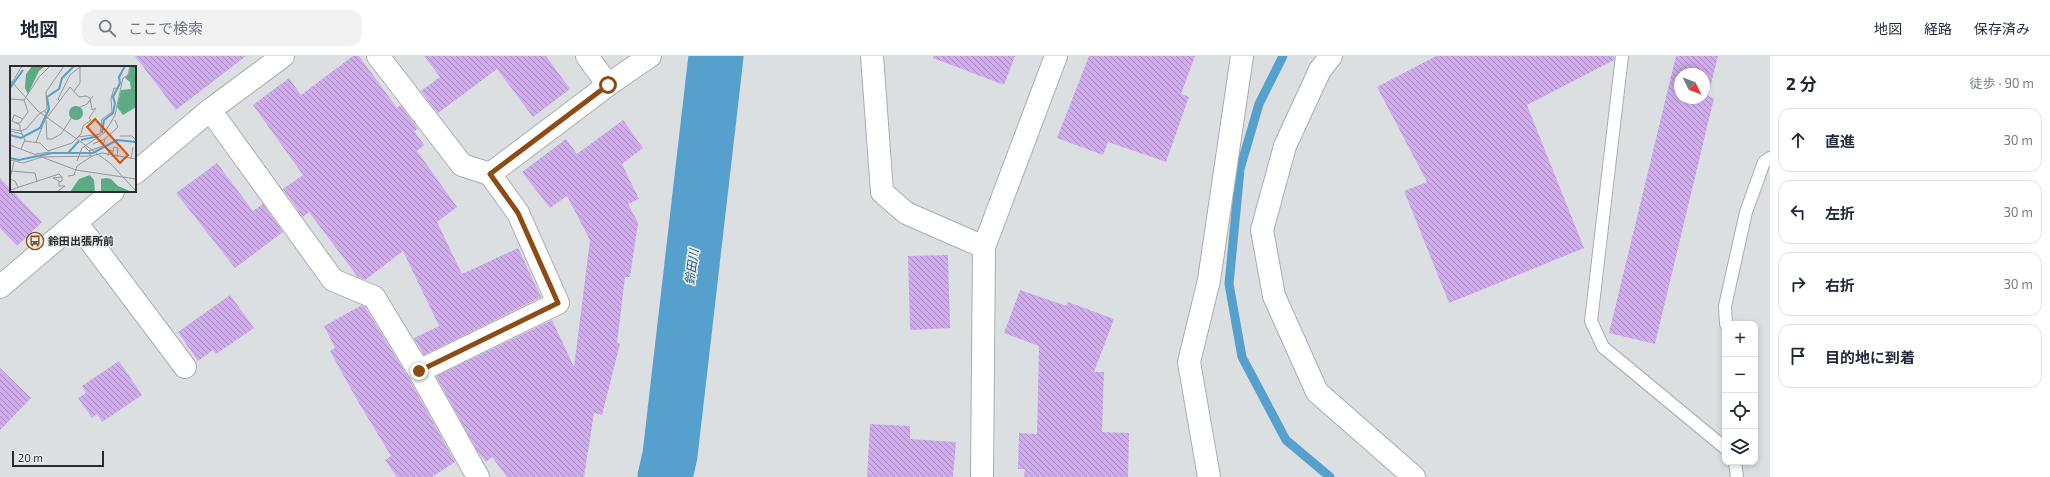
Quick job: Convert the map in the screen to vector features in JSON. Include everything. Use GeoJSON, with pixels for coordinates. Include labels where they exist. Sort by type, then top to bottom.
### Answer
{"type":"FeatureCollection","features":[{"type":"Feature","properties":{"kind":"street"},"geometry":{"type":"LineString","coordinates":[[136,171],[210,110],[283,56]]}},
{"type":"Feature","properties":{"kind":"street"},"geometry":{"type":"LineString","coordinates":[[378,56],[462,165],[490,174],[518,213],[558,303],[419,371]]}},
{"type":"Feature","properties":{"kind":"street"},"geometry":{"type":"LineString","coordinates":[[587,56],[608,85]]}},
{"type":"Feature","properties":{"kind":"street"},"geometry":{"type":"LineString","coordinates":[[490,174],[608,85],[650,56]]}},
{"type":"Feature","properties":{"kind":"street"},"geometry":{"type":"LineString","coordinates":[[872,56],[882,192],[906,213],[984,247]]}},
{"type":"Feature","properties":{"kind":"street"},"geometry":{"type":"LineString","coordinates":[[982,477],[984,247],[1056,56]]}},
{"type":"Feature","properties":{"kind":"street"},"geometry":{"type":"LineString","coordinates":[[1209,477],[1189,362],[1208,280],[1242,56]]}},
{"type":"Feature","properties":{"kind":"street"},"geometry":{"type":"LineString","coordinates":[[1330,56],[1320,70],[1285,146],[1262,230],[1274,296],[1317,392],[1414,477]]}},
{"type":"Feature","properties":{"kind":"street"},"geometry":{"type":"LineString","coordinates":[[210,110],[334,280],[374,296],[419,371],[478,477]]}},
{"type":"Feature","properties":{"kind":"street"},"geometry":{"type":"LineString","coordinates":[[0,288],[112,192]]}},
{"type":"Feature","properties":{"kind":"street"},"geometry":{"type":"LineString","coordinates":[[76,222],[185,367]]}},
{"type":"Feature","properties":{"kind":"lane"},"geometry":{"type":"LineString","coordinates":[[1622,56],[1591,321],[1602,347],[1722,441]]}},
{"type":"Feature","properties":{"kind":"lane"},"geometry":{"type":"LineString","coordinates":[[1726,321],[1725,306],[1746,212],[1764,162],[1770,158]]}},
{"type":"Feature","properties":{"kind":"lane"},"geometry":{"type":"LineString","coordinates":[[1735,465],[1737,477]]}},
{"type":"Feature","properties":{"kind":"building"},"geometry":{"type":"Polygon","coordinates":[[[135,56],[246,56],[176,110],[135,56]]]}},
{"type":"Feature","properties":{"kind":"building"},"geometry":{"type":"Polygon","coordinates":[[[353,56],[359,56],[397,108],[400,105],[418,129],[414,131],[424,145],[417,151],[457,207],[437,222],[462,274],[518,248],[541,297],[424,355],[414,338],[439,326],[403,251],[365,280],[357,276],[309,212],[303,217],[283,189],[303,175],[253,105],[289,78],[301,95],[353,56]]]}},
{"type":"Feature","properties":{"kind":"building"},"geometry":{"type":"Polygon","coordinates":[[[424,56],[546,56],[570,89],[533,117],[497,69],[438,113],[421,91],[440,77],[424,56]]]}},
{"type":"Feature","properties":{"kind":"building"},"geometry":{"type":"Polygon","coordinates":[[[933,56],[1015,56],[1004,85],[933,58],[933,56]]]}},
{"type":"Feature","properties":{"kind":"building"},"geometry":{"type":"Polygon","coordinates":[[[1089,56],[1195,56],[1181,94],[1189,97],[1166,162],[1108,142],[1103,155],[1057,138],[1089,56]]]}},
{"type":"Feature","properties":{"kind":"building"},"geometry":{"type":"Polygon","coordinates":[[[1436,56],[1614,56],[1614,60],[1527,105],[1584,248],[1449,303],[1404,191],[1427,182],[1377,87],[1436,56]]]}},
{"type":"Feature","properties":{"kind":"building"},"geometry":{"type":"Polygon","coordinates":[[[1676,56],[1718,56],[1710,88],[1710,68],[1674,68],[1674,104],[1710,104],[1710,97],[1714,98],[1655,344],[1609,333],[1676,56]]]}},
{"type":"Feature","properties":{"kind":"building"},"geometry":{"type":"Polygon","coordinates":[[[623,120],[643,148],[622,164],[639,199],[628,204],[638,223],[630,277],[625,277],[617,343],[620,344],[602,415],[594,413],[584,477],[507,477],[492,457],[486,462],[478,452],[436,376],[552,320],[574,367],[590,240],[567,196],[550,208],[522,172],[566,139],[577,154],[623,120]]]}},
{"type":"Feature","properties":{"kind":"building"},"geometry":{"type":"Polygon","coordinates":[[[217,163],[253,211],[263,204],[283,232],[235,268],[176,193],[217,163]]]}},
{"type":"Feature","properties":{"kind":"building"},"geometry":{"type":"Polygon","coordinates":[[[0,178],[10,188],[10,192],[13,192],[42,222],[17,246],[0,228],[0,178]]]}},
{"type":"Feature","properties":{"kind":"building"},"geometry":{"type":"Polygon","coordinates":[[[948,255],[950,328],[910,330],[908,256],[948,255]]]}},
{"type":"Feature","properties":{"kind":"building"},"geometry":{"type":"Polygon","coordinates":[[[1020,290],[1067,306],[1068,302],[1114,319],[1094,372],[1104,372],[1102,432],[1129,433],[1128,477],[1024,477],[1025,469],[1018,469],[1019,433],[1037,434],[1039,346],[1004,333],[1020,290]]]}},
{"type":"Feature","properties":{"kind":"building"},"geometry":{"type":"Polygon","coordinates":[[[230,295],[254,328],[216,354],[213,350],[198,361],[178,332],[230,295]]]}},
{"type":"Feature","properties":{"kind":"building"},"geometry":{"type":"Polygon","coordinates":[[[362,305],[365,307],[408,377],[455,462],[432,477],[397,477],[385,460],[391,456],[330,351],[335,348],[324,326],[362,305]]]}},
{"type":"Feature","properties":{"kind":"building"},"geometry":{"type":"Polygon","coordinates":[[[119,361],[142,395],[102,422],[97,414],[92,418],[78,398],[86,393],[82,386],[119,361]]]}},
{"type":"Feature","properties":{"kind":"building"},"geometry":{"type":"Polygon","coordinates":[[[0,368],[31,398],[0,430],[0,368]]]}},
{"type":"Feature","properties":{"kind":"building"},"geometry":{"type":"Polygon","coordinates":[[[870,424],[910,426],[910,439],[956,442],[953,477],[867,477],[870,424]]]}},
{"type":"Feature","properties":{"kind":"waterway","name":"鈴田川"},"geometry":{"type":"LineString","coordinates":[[665,477],[670,455],[716,56]]}},
{"type":"Feature","properties":{"kind":"waterway"},"geometry":{"type":"LineString","coordinates":[[1283,56],[1259,104],[1240,169],[1229,284],[1242,357],[1286,440],[1330,477]]}},
{"type":"Feature","properties":{"kind":"place","name":"鈴田出張所前"},"geometry":{"type":"Point","coordinates":[35,241]}},
{"type":"Feature","properties":{"kind":"route"},"geometry":{"type":"LineString","coordinates":[[419,371],[558,303],[518,213],[490,174],[608,85]]}}]}
